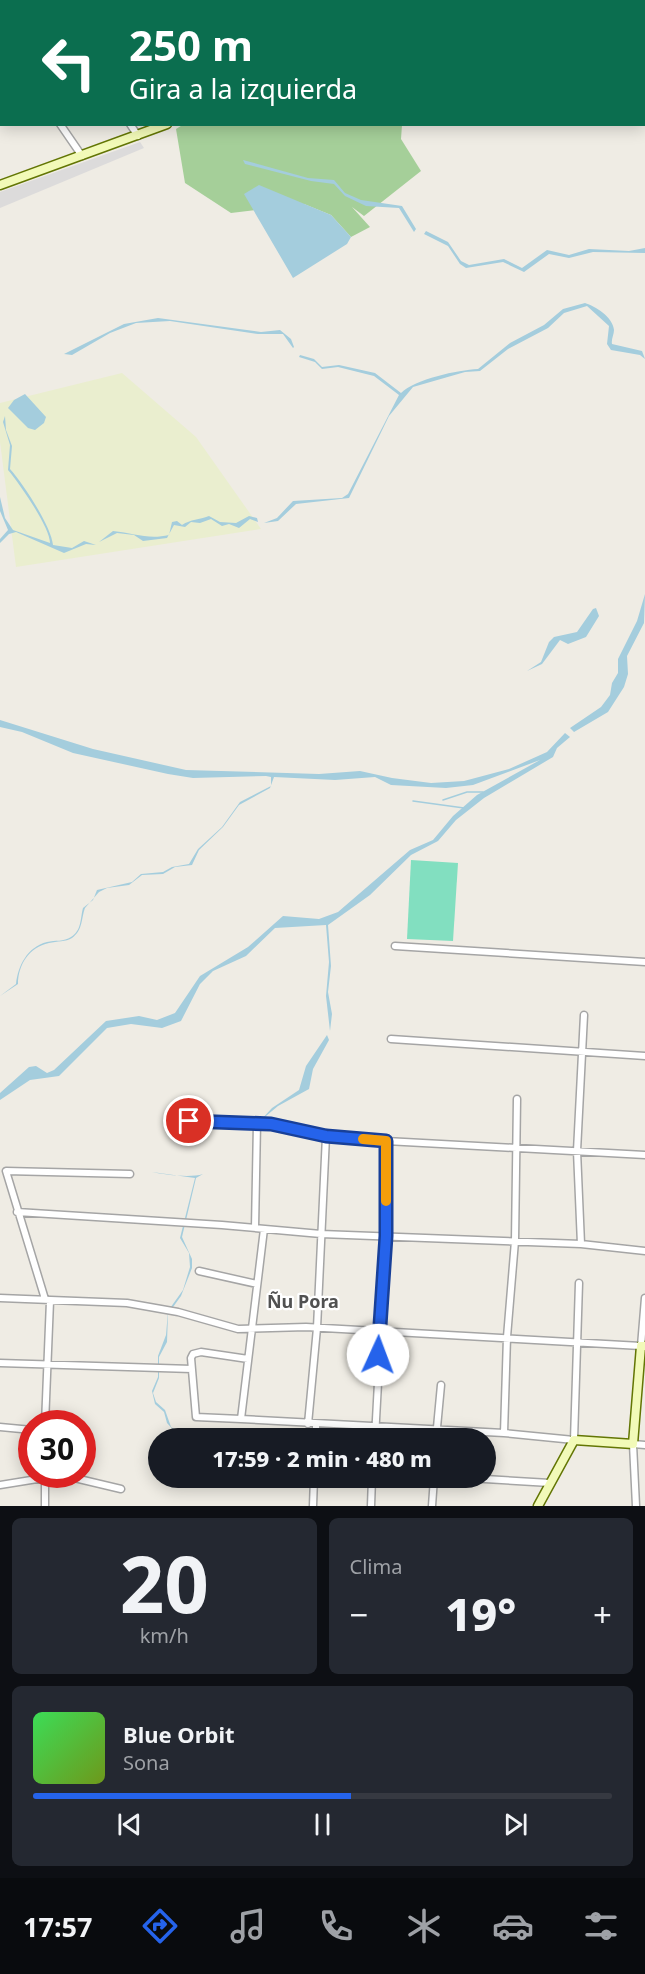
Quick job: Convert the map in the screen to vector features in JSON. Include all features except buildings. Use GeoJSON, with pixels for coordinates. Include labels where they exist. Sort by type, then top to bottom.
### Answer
{"type":"FeatureCollection","features":[{"type":"Feature","properties":{"kind":"street"},"geometry":{"type":"LineString","coordinates":[[61,126],[82,156]]}},
{"type":"Feature","properties":{"kind":"street"},"geometry":{"type":"LineString","coordinates":[[131,126],[139,137]]}},
{"type":"Feature","properties":{"kind":"street"},"geometry":{"type":"LineString","coordinates":[[0,185],[139,137],[162,126]]}},
{"type":"Feature","properties":{"kind":"street"},"geometry":{"type":"LineString","coordinates":[[395,946],[645,962]]}},
{"type":"Feature","properties":{"kind":"street"},"geometry":{"type":"LineString","coordinates":[[581,1244],[577,1151],[584,1015]]}},
{"type":"Feature","properties":{"kind":"street"},"geometry":{"type":"LineString","coordinates":[[391,1039],[645,1056]]}},
{"type":"Feature","properties":{"kind":"street"},"geometry":{"type":"LineString","coordinates":[[504,1433],[507,1337],[515,1241],[517,1099]]}},
{"type":"Feature","properties":{"kind":"street"},"geometry":{"type":"LineString","coordinates":[[189,1121],[257,1123],[326,1136],[386,1141],[645,1155]]}},
{"type":"Feature","properties":{"kind":"street"},"geometry":{"type":"LineString","coordinates":[[255,1228],[257,1123]]}},
{"type":"Feature","properties":{"kind":"street"},"geometry":{"type":"LineString","coordinates":[[308,1424],[317,1328],[326,1136]]}},
{"type":"Feature","properties":{"kind":"street"},"geometry":{"type":"LineString","coordinates":[[376,1426],[379,1331],[386,1236],[386,1141]]}},
{"type":"Feature","properties":{"kind":"street"},"geometry":{"type":"LineString","coordinates":[[46,1410],[48,1300],[17,1212],[6,1176],[7,1169],[130,1174]]}},
{"type":"Feature","properties":{"kind":"street"},"geometry":{"type":"LineString","coordinates":[[17,1212],[321,1234],[581,1244],[645,1251]]}},
{"type":"Feature","properties":{"kind":"street"},"geometry":{"type":"LineString","coordinates":[[241,1419],[264,1229]]}},
{"type":"Feature","properties":{"kind":"street"},"geometry":{"type":"LineString","coordinates":[[199,1271],[257,1284]]}},
{"type":"Feature","properties":{"kind":"street"},"geometry":{"type":"LineString","coordinates":[[538,1506],[574,1440],[579,1283]]}},
{"type":"Feature","properties":{"kind":"street"},"geometry":{"type":"LineString","coordinates":[[0,1298],[127,1303],[178,1312],[238,1329],[317,1328],[643,1346]]}},
{"type":"Feature","properties":{"kind":"street"},"geometry":{"type":"LineString","coordinates":[[636,1506],[633,1444],[643,1346],[645,1298]]}},
{"type":"Feature","properties":{"kind":"street"},"geometry":{"type":"LineString","coordinates":[[248,1359],[197,1353],[191,1358],[196,1417],[406,1428]]}},
{"type":"Feature","properties":{"kind":"street"},"geometry":{"type":"LineString","coordinates":[[0,1363],[192,1369]]}},
{"type":"Feature","properties":{"kind":"street"},"geometry":{"type":"LineString","coordinates":[[436,1428],[441,1385]]}},
{"type":"Feature","properties":{"kind":"street"},"geometry":{"type":"LineString","coordinates":[[0,1427],[18,1429]]}},
{"type":"Feature","properties":{"kind":"street"},"geometry":{"type":"LineString","coordinates":[[496,1433],[645,1445]]}},
{"type":"Feature","properties":{"kind":"street"},"geometry":{"type":"LineString","coordinates":[[496,1480],[550,1483]]}},
{"type":"Feature","properties":{"kind":"street"},"geometry":{"type":"LineString","coordinates":[[0,1485],[18,1481]]}},
{"type":"Feature","properties":{"kind":"street"},"geometry":{"type":"LineString","coordinates":[[96,1483],[121,1489]]}},
{"type":"Feature","properties":{"kind":"street"},"geometry":{"type":"LineString","coordinates":[[45,1488],[45,1506]]}},
{"type":"Feature","properties":{"kind":"street"},"geometry":{"type":"LineString","coordinates":[[313,1506],[314,1488]]}},
{"type":"Feature","properties":{"kind":"street"},"geometry":{"type":"LineString","coordinates":[[371,1506],[372,1488]]}},
{"type":"Feature","properties":{"kind":"street"},"geometry":{"type":"LineString","coordinates":[[432,1506],[433,1488]]}},
{"type":"Feature","properties":{"kind":"shaded area"},"geometry":{"type":"Polygon","coordinates":[[[140,142],[144,148],[0,208],[0,192],[140,142]]]}},
{"type":"Feature","properties":{"kind":"green space"},"geometry":{"type":"Polygon","coordinates":[[[181,126],[402,126],[401,139],[421,171],[364,216],[352,207],[370,227],[351,237],[331,215],[304,204],[231,213],[185,183],[176,129],[181,126]]]}},
{"type":"Feature","properties":{"kind":"green space"},"geometry":{"type":"Polygon","coordinates":[[[122,373],[196,437],[261,529],[16,567],[0,442],[0,403],[122,373]]]}},
{"type":"Feature","properties":{"kind":"green space"},"geometry":{"type":"Polygon","coordinates":[[[411,860],[458,863],[453,941],[407,939],[411,860]]]}},
{"type":"Feature","properties":{"kind":"water"},"geometry":{"type":"Polygon","coordinates":[[[243,160],[308,178],[334,180],[345,193],[361,200],[402,206],[416,229],[414,232],[399,208],[366,206],[345,196],[334,184],[311,181],[245,164],[243,160]]]}},
{"type":"Feature","properties":{"kind":"water"},"geometry":{"type":"Polygon","coordinates":[[[259,185],[331,215],[351,237],[347,244],[293,278],[244,194],[259,185]]]}},
{"type":"Feature","properties":{"kind":"water"},"geometry":{"type":"Polygon","coordinates":[[[426,231],[448,242],[461,261],[469,265],[504,259],[522,268],[547,250],[569,255],[589,249],[629,251],[645,248],[645,253],[593,252],[569,258],[549,254],[524,272],[503,262],[466,268],[460,264],[448,246],[424,234],[426,231]]]}},
{"type":"Feature","properties":{"kind":"water"},"geometry":{"type":"Polygon","coordinates":[[[585,303],[598,309],[613,325],[612,344],[642,351],[645,359],[640,355],[611,350],[607,344],[609,326],[587,306],[564,313],[548,328],[508,349],[480,371],[465,372],[413,387],[389,416],[349,498],[296,504],[278,521],[264,523],[277,518],[293,501],[342,498],[348,494],[399,395],[374,376],[338,367],[322,369],[315,362],[299,357],[300,355],[314,359],[322,367],[339,365],[375,373],[401,393],[416,383],[449,373],[478,369],[510,343],[544,325],[563,309],[585,303]]]}},
{"type":"Feature","properties":{"kind":"water"},"geometry":{"type":"Polygon","coordinates":[[[158,318],[261,332],[280,330],[291,339],[294,347],[283,334],[258,334],[170,321],[136,323],[110,333],[72,355],[64,354],[124,324],[158,318]]]}},
{"type":"Feature","properties":{"kind":"water"},"geometry":{"type":"Polygon","coordinates":[[[25,394],[46,417],[44,423],[35,430],[28,428],[8,408],[14,400],[25,394]]]}},
{"type":"Feature","properties":{"kind":"water"},"geometry":{"type":"Polygon","coordinates":[[[5,416],[6,430],[12,446],[10,469],[42,517],[53,545],[72,548],[84,541],[96,545],[86,544],[64,553],[16,532],[9,534],[0,543],[0,539],[8,530],[0,511],[0,497],[5,518],[13,530],[50,543],[40,516],[8,470],[10,445],[3,422],[5,416]]]}},
{"type":"Feature","properties":{"kind":"water"},"geometry":{"type":"Polygon","coordinates":[[[209,516],[220,522],[236,523],[249,516],[257,518],[258,522],[250,519],[239,528],[229,524],[222,526],[211,519],[200,523],[191,522],[185,527],[174,525],[169,534],[172,522],[177,521],[182,525],[189,522],[209,516]]]}},
{"type":"Feature","properties":{"kind":"water"},"geometry":{"type":"Polygon","coordinates":[[[113,531],[148,536],[169,535],[167,538],[143,541],[134,535],[117,533],[99,542],[113,531]]]}},
{"type":"Feature","properties":{"kind":"water"},"geometry":{"type":"Polygon","coordinates":[[[645,594],[644,623],[627,656],[628,674],[624,687],[608,712],[574,732],[570,728],[601,707],[610,695],[612,683],[618,673],[618,659],[637,621],[645,594]]]}},
{"type":"Feature","properties":{"kind":"water"},"geometry":{"type":"Polygon","coordinates":[[[596,608],[599,616],[586,637],[568,644],[560,640],[542,664],[527,671],[541,662],[549,642],[554,637],[577,632],[596,608]]]}},
{"type":"Feature","properties":{"kind":"water"},"geometry":{"type":"Polygon","coordinates":[[[0,720],[93,749],[186,770],[319,774],[360,771],[431,783],[464,781],[509,769],[547,752],[565,733],[570,737],[557,748],[553,757],[484,798],[456,820],[438,841],[411,855],[370,895],[328,925],[331,966],[328,992],[332,1014],[330,1031],[326,996],[329,962],[326,925],[275,928],[246,956],[213,971],[200,984],[181,1021],[162,1028],[131,1024],[107,1028],[59,1076],[30,1080],[0,1100],[0,1093],[29,1067],[36,1066],[47,1073],[54,1070],[106,1021],[139,1016],[157,1020],[175,1013],[200,976],[248,947],[283,916],[319,919],[338,912],[410,850],[433,840],[453,816],[477,795],[540,760],[473,785],[446,788],[391,785],[375,777],[335,780],[274,777],[271,785],[271,777],[266,776],[193,778],[73,753],[22,732],[0,727],[0,720]]]}},
{"type":"Feature","properties":{"kind":"water"},"geometry":{"type":"Polygon","coordinates":[[[271,786],[239,805],[223,827],[199,850],[192,865],[175,867],[163,874],[142,875],[129,885],[107,888],[94,898],[97,890],[132,882],[141,874],[163,872],[172,867],[189,864],[198,849],[222,827],[240,802],[271,786]]]}},
{"type":"Feature","properties":{"kind":"water"},"geometry":{"type":"Polygon","coordinates":[[[90,903],[85,908],[80,928],[76,935],[67,940],[52,942],[36,948],[26,958],[20,970],[18,984],[0,996],[16,984],[21,964],[34,948],[47,942],[65,940],[75,934],[79,928],[83,908],[90,903]]]}},
{"type":"Feature","properties":{"kind":"water"},"geometry":{"type":"Polygon","coordinates":[[[327,1035],[329,1040],[313,1069],[309,1089],[278,1106],[260,1121],[272,1108],[299,1090],[306,1066],[327,1035]]]}},
{"type":"Feature","properties":{"kind":"water"},"geometry":{"type":"Polygon","coordinates":[[[203,1174],[196,1178],[182,1237],[192,1259],[192,1268],[181,1296],[168,1314],[167,1342],[159,1357],[159,1378],[153,1393],[156,1402],[165,1410],[172,1428],[167,1423],[164,1412],[155,1404],[152,1391],[158,1377],[158,1356],[166,1335],[168,1311],[183,1290],[190,1267],[189,1253],[180,1238],[195,1178],[178,1176],[203,1174]]]}},
{"type":"Feature","properties":{"kind":"waterway"},"geometry":{"type":"LineString","coordinates":[[443,800],[467,792],[483,792]]}},
{"type":"Feature","properties":{"kind":"waterway"},"geometry":{"type":"LineString","coordinates":[[413,801],[464,808]]}},
{"type":"Feature","properties":{"kind":"slow traffic"},"geometry":{"type":"LineString","coordinates":[[363,1139],[386,1141],[386,1201]]}},
{"type":"Feature","properties":{"kind":"district","name":"Ñu Pora"},"geometry":{"type":"Point","coordinates":[303,1301]}},
{"type":"Feature","properties":{"kind":"route"},"geometry":{"type":"LineString","coordinates":[[189,1121],[271,1124],[326,1136],[386,1141],[386,1236],[378,1355]]}}]}
